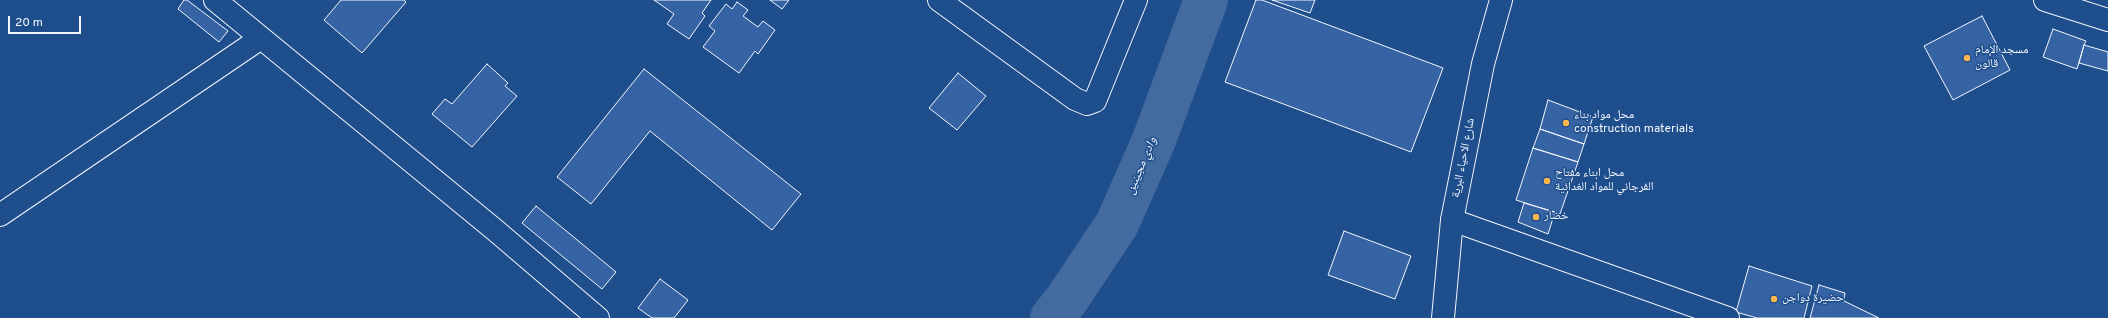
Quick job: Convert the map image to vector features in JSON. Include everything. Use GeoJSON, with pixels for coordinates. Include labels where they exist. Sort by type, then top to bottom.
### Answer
{"type":"FeatureCollection","features":[{"type":"Feature","properties":{"kind":"street"},"geometry":{"type":"LineString","coordinates":[[939,0],[1074,99],[1087,104],[1095,101],[1136,0]]}},
{"type":"Feature","properties":{"kind":"street","name":"شارع الاحياء البرية"},"geometry":{"type":"LineString","coordinates":[[1443,318],[1452,220],[1483,64],[1501,0]]}},
{"type":"Feature","properties":{"kind":"street"},"geometry":{"type":"LineString","coordinates":[[2045,0],[2108,20]]}},
{"type":"Feature","properties":{"kind":"street"},"geometry":{"type":"LineString","coordinates":[[220,2],[261,38],[495,230],[598,318]]}},
{"type":"Feature","properties":{"kind":"street"},"geometry":{"type":"LineString","coordinates":[[0,215],[261,38]]}},
{"type":"Feature","properties":{"kind":"street"},"geometry":{"type":"LineString","coordinates":[[1452,220],[1728,318]]}},
{"type":"Feature","properties":{"kind":"building"},"geometry":{"type":"Polygon","coordinates":[[[184,0],[187,0],[228,31],[219,42],[178,9],[184,0]]]}},
{"type":"Feature","properties":{"kind":"building"},"geometry":{"type":"Polygon","coordinates":[[[341,0],[404,0],[406,2],[362,53],[324,20],[341,0]]]}},
{"type":"Feature","properties":{"kind":"building"},"geometry":{"type":"Polygon","coordinates":[[[654,0],[711,0],[702,13],[705,16],[689,39],[667,24],[674,14],[654,0]]]}},
{"type":"Feature","properties":{"kind":"building"},"geometry":{"type":"Polygon","coordinates":[[[770,0],[789,0],[782,9],[770,0]]]}},
{"type":"Feature","properties":{"kind":"building"},"geometry":{"type":"Polygon","coordinates":[[[1256,0],[1262,0],[1443,68],[1411,152],[1225,82],[1256,0]]]}},
{"type":"Feature","properties":{"kind":"building"},"geometry":{"type":"Polygon","coordinates":[[[1272,0],[1315,0],[1310,13],[1272,0]]]}},
{"type":"Feature","properties":{"kind":"building"},"geometry":{"type":"Polygon","coordinates":[[[737,2],[748,10],[743,16],[758,27],[763,21],[775,30],[758,54],[755,51],[739,73],[703,47],[715,31],[709,26],[726,4],[732,9],[737,2]]]}},
{"type":"Feature","properties":{"kind":"building","name":"مسجد الإمام قالون"},"geometry":{"type":"Polygon","coordinates":[[[1982,16],[2010,70],[1953,100],[1924,46],[1982,16]]]}},
{"type":"Feature","properties":{"kind":"building"},"geometry":{"type":"Polygon","coordinates":[[[2053,29],[2086,41],[2077,69],[2043,57],[2053,29]]]}},
{"type":"Feature","properties":{"kind":"building"},"geometry":{"type":"Polygon","coordinates":[[[2084,45],[2108,52],[2108,71],[2079,63],[2084,45]]]}},
{"type":"Feature","properties":{"kind":"building"},"geometry":{"type":"Polygon","coordinates":[[[487,64],[508,83],[505,86],[517,96],[472,147],[432,114],[445,99],[452,104],[487,64]]]}},
{"type":"Feature","properties":{"kind":"building"},"geometry":{"type":"Polygon","coordinates":[[[644,69],[801,194],[772,230],[650,131],[591,204],[557,177],[644,69]]]}},
{"type":"Feature","properties":{"kind":"building"},"geometry":{"type":"Polygon","coordinates":[[[958,73],[986,96],[957,130],[929,108],[958,73]]]}},
{"type":"Feature","properties":{"kind":"building","name":"محل مواد بناء construction materials"},"geometry":{"type":"Polygon","coordinates":[[[1548,100],[1593,117],[1584,144],[1540,129],[1548,100]]]}},
{"type":"Feature","properties":{"kind":"building"},"geometry":{"type":"Polygon","coordinates":[[[1540,129],[1584,144],[1578,162],[1533,148],[1540,129]]]}},
{"type":"Feature","properties":{"kind":"building","name":"محل ابناء مفتاح الفرجاني للمواد الغدائية"},"geometry":{"type":"Polygon","coordinates":[[[1533,148],[1578,162],[1560,214],[1516,200],[1533,148]]]}},
{"type":"Feature","properties":{"kind":"building","name":"خضار"},"geometry":{"type":"Polygon","coordinates":[[[1524,203],[1555,212],[1548,234],[1518,222],[1524,203]]]}},
{"type":"Feature","properties":{"kind":"building"},"geometry":{"type":"Polygon","coordinates":[[[536,206],[616,272],[602,289],[522,223],[536,206]]]}},
{"type":"Feature","properties":{"kind":"building"},"geometry":{"type":"Polygon","coordinates":[[[1344,231],[1411,256],[1395,299],[1328,275],[1344,231]]]}},
{"type":"Feature","properties":{"kind":"building","name":"حضيرة دواجن"},"geometry":{"type":"Polygon","coordinates":[[[1749,266],[1812,286],[1804,318],[1757,318],[1736,312],[1749,266]]]}},
{"type":"Feature","properties":{"kind":"building"},"geometry":{"type":"Polygon","coordinates":[[[660,279],[688,300],[674,318],[652,318],[638,308],[660,279]]]}},
{"type":"Feature","properties":{"kind":"building"},"geometry":{"type":"Polygon","coordinates":[[[1819,285],[1845,293],[1844,301],[1879,318],[1810,318],[1819,285]]]}},
{"type":"Feature","properties":{"kind":"waterway","name":"وادي مجينين"},"geometry":{"type":"LineString","coordinates":[[1052,318],[1067,299],[1117,224],[1154,140],[1206,0]]}},
{"type":"Feature","properties":{"kind":"place","name":"مسجد الإمام قالون"},"geometry":{"type":"Point","coordinates":[1967,58]}},
{"type":"Feature","properties":{"kind":"place","name":"محل مواد بناء construction materials"},"geometry":{"type":"Point","coordinates":[1566,123]}},
{"type":"Feature","properties":{"kind":"place","name":"محل ابناء مفتاح الفرجاني للمواد الغدائية"},"geometry":{"type":"Point","coordinates":[1547,181]}},
{"type":"Feature","properties":{"kind":"place","name":"خضار"},"geometry":{"type":"Point","coordinates":[1536,217]}},
{"type":"Feature","properties":{"kind":"place","name":"حضيرة دواجن"},"geometry":{"type":"Point","coordinates":[1774,299]}}]}
